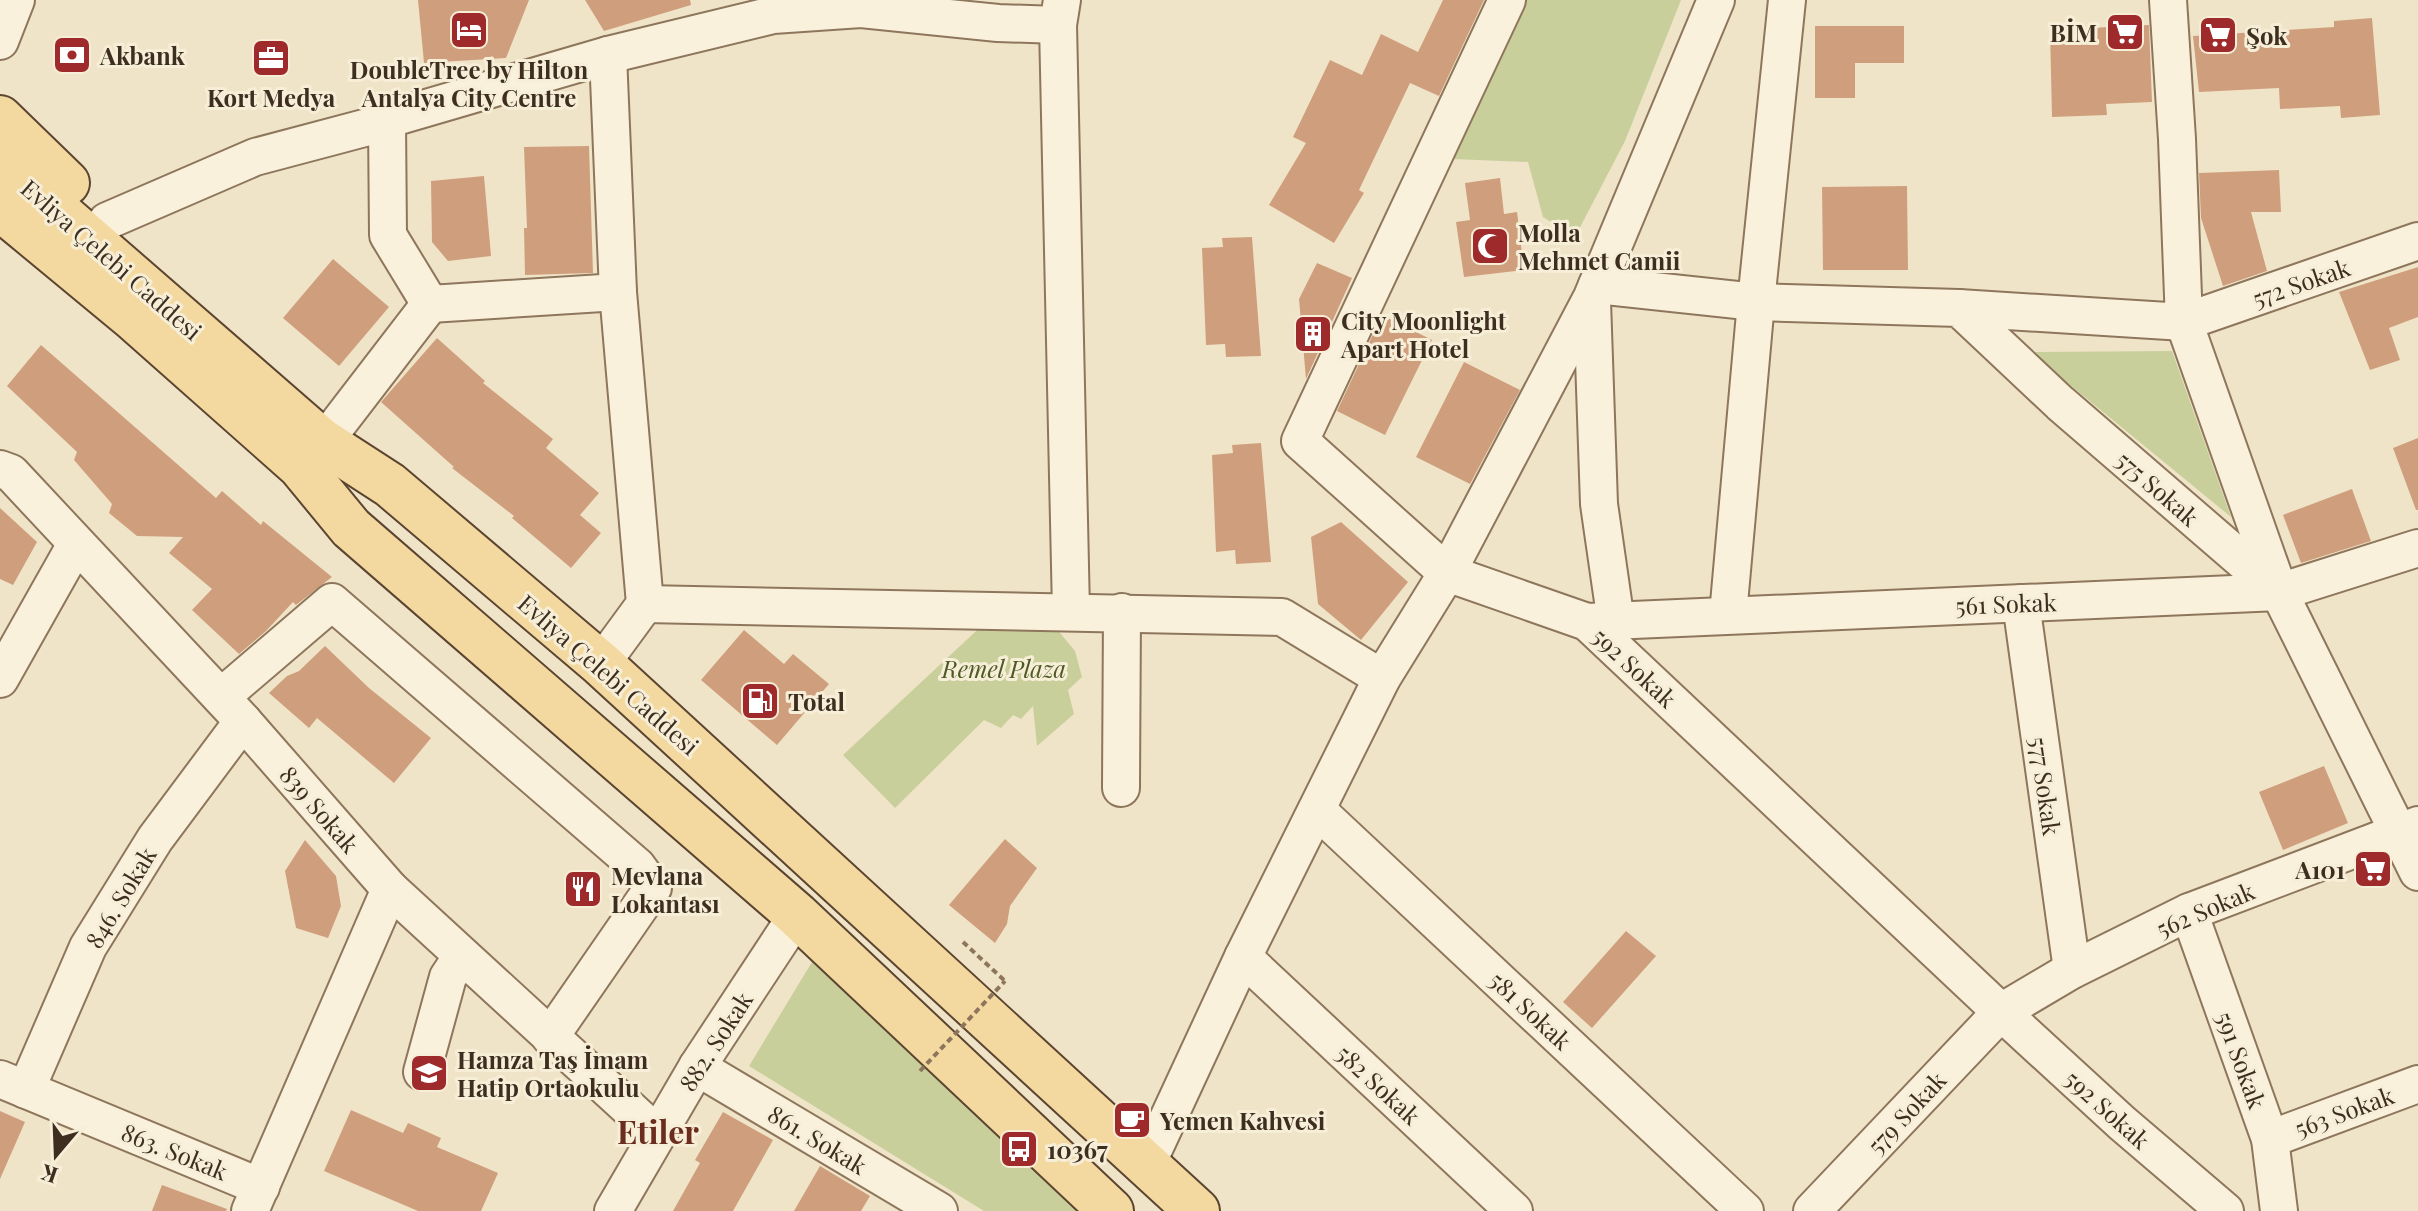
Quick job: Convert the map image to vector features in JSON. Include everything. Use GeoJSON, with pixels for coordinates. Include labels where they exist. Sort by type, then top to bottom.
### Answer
{"type":"FeatureCollection","features":[{"type":"Feature","properties":{"kind":"main road"},"geometry":{"type":"LineString","coordinates":[[0,118],[107,221],[337,425],[390,485]]}},
{"type":"Feature","properties":{"kind":"main road","name":"Evliya Çelebi Caddesi"},"geometry":{"type":"LineString","coordinates":[[0,161],[322,441],[390,485],[601,664],[1197,1211]]}},
{"type":"Feature","properties":{"kind":"main road","name":"Evliya Çelebi Caddesi"},"geometry":{"type":"LineString","coordinates":[[0,208],[133,318],[300,466],[351,528],[797,915],[1111,1211]]}},
{"type":"Feature","properties":{"kind":"main road"},"geometry":{"type":"LineString","coordinates":[[0,241],[282,486],[351,528]]}},
{"type":"Feature","properties":{"kind":"main road"},"geometry":{"type":"LineString","coordinates":[[797,915],[944,1022],[1061,1138],[1090,1159],[1103,1163],[1147,1164]]}},
{"type":"Feature","properties":{"kind":"street"},"geometry":{"type":"LineString","coordinates":[[0,41],[16,0]]}},
{"type":"Feature","properties":{"kind":"street","name":"592 Sokak"},"geometry":{"type":"LineString","coordinates":[[1507,0],[1300,441],[1447,573],[1602,622],[2001,1012],[2122,1123],[2225,1211]]}},
{"type":"Feature","properties":{"kind":"street"},"geometry":{"type":"LineString","coordinates":[[1147,1164],[1243,957],[1382,678],[1447,573],[1595,291],[1716,0]]}},
{"type":"Feature","properties":{"kind":"street"},"geometry":{"type":"LineString","coordinates":[[1728,615],[1787,0]]}},
{"type":"Feature","properties":{"kind":"street"},"geometry":{"type":"LineString","coordinates":[[2168,0],[2184,322],[2279,592]]}},
{"type":"Feature","properties":{"kind":"street"},"geometry":{"type":"LineString","coordinates":[[107,221],[255,157],[387,122],[608,55],[773,15],[861,9],[998,23],[1060,13],[1071,611]]}},
{"type":"Feature","properties":{"kind":"street"},"geometry":{"type":"LineString","coordinates":[[601,664],[645,604],[618,292],[608,55]]}},
{"type":"Feature","properties":{"kind":"street"},"geometry":{"type":"LineString","coordinates":[[387,122],[388,235],[430,304]]}},
{"type":"Feature","properties":{"kind":"street","name":"572 Sokak"},"geometry":{"type":"LineString","coordinates":[[2184,322],[2418,241]]}},
{"type":"Feature","properties":{"kind":"street"},"geometry":{"type":"LineString","coordinates":[[1595,291],[1756,302],[1959,308],[2184,322]]}},
{"type":"Feature","properties":{"kind":"street"},"geometry":{"type":"LineString","coordinates":[[1595,291],[1602,622]]}},
{"type":"Feature","properties":{"kind":"street"},"geometry":{"type":"LineString","coordinates":[[337,425],[430,304],[618,292]]}},
{"type":"Feature","properties":{"kind":"street","name":"575 Sokak"},"geometry":{"type":"LineString","coordinates":[[1959,308],[2060,403],[2279,592],[2408,830],[2418,872]]}},
{"type":"Feature","properties":{"kind":"street","name":"839 Sokak"},"geometry":{"type":"LineString","coordinates":[[0,469],[11,473],[232,709],[390,889],[657,1134]]}},
{"type":"Feature","properties":{"kind":"street"},"geometry":{"type":"LineString","coordinates":[[0,679],[76,544]]}},
{"type":"Feature","properties":{"kind":"street","name":"561 Sokak"},"geometry":{"type":"LineString","coordinates":[[1602,622],[2279,592],[2418,548]]}},
{"type":"Feature","properties":{"kind":"street","name":"846. Sokak"},"geometry":{"type":"LineString","coordinates":[[13,1084],[88,947],[232,709],[332,602],[637,866],[653,888],[550,1037]]}},
{"type":"Feature","properties":{"kind":"street","name":"577 Sokak"},"geometry":{"type":"LineString","coordinates":[[2021,603],[2072,970]]}},
{"type":"Feature","properties":{"kind":"street"},"geometry":{"type":"LineString","coordinates":[[645,604],[1282,617],[1382,678]]}},
{"type":"Feature","properties":{"kind":"street"},"geometry":{"type":"LineString","coordinates":[[1121,788],[1122,612]]}},
{"type":"Feature","properties":{"kind":"street","name":"581 Sokak"},"geometry":{"type":"LineString","coordinates":[[1317,810],[1745,1211]]}},
{"type":"Feature","properties":{"kind":"street","name":"562 Sokak"},"geometry":{"type":"LineString","coordinates":[[2001,1012],[2072,970],[2189,912],[2408,830]]}},
{"type":"Feature","properties":{"kind":"street"},"geometry":{"type":"LineString","coordinates":[[256,1199],[390,889]]}},
{"type":"Feature","properties":{"kind":"street","name":"591 Sokak"},"geometry":{"type":"LineString","coordinates":[[2189,912],[2270,1139],[2279,1211]]}},
{"type":"Feature","properties":{"kind":"street","name":"882. Sokak"},"geometry":{"type":"LineString","coordinates":[[613,1211],[697,1067],[797,915]]}},
{"type":"Feature","properties":{"kind":"street"},"geometry":{"type":"LineString","coordinates":[[422,1072],[448,977],[462,956]]}},
{"type":"Feature","properties":{"kind":"street","name":"582 Sokak"},"geometry":{"type":"LineString","coordinates":[[1243,957],[1514,1211]]}},
{"type":"Feature","properties":{"kind":"street","name":"579 Sokak"},"geometry":{"type":"LineString","coordinates":[[1812,1211],[2001,1012]]}},
{"type":"Feature","properties":{"kind":"street","name":"861. Sokak"},"geometry":{"type":"LineString","coordinates":[[697,1067],[932,1209]]}},
{"type":"Feature","properties":{"kind":"street","name":"863. Sokak"},"geometry":{"type":"LineString","coordinates":[[13,1084],[256,1199]]}},
{"type":"Feature","properties":{"kind":"street","name":"563 Sokak"},"geometry":{"type":"LineString","coordinates":[[2270,1139],[2418,1084]]}},
{"type":"Feature","properties":{"kind":"path"},"geometry":{"type":"LineString","coordinates":[[920,1071],[1005,981],[963,942]]}},
{"type":"Feature","properties":{"kind":"green space"},"geometry":{"type":"Polygon","coordinates":[[[1526,0],[1681,0],[1625,141],[1575,237],[1543,217],[1528,162],[1452,159],[1526,0]]]}},
{"type":"Feature","properties":{"kind":"green space"},"geometry":{"type":"Polygon","coordinates":[[[2172,351],[2231,517],[2030,352],[2172,351]]]}},
{"type":"Feature","properties":{"kind":"green space","name":"Remel Plaza"},"geometry":{"type":"Polygon","coordinates":[[[989,619],[1051,622],[1075,651],[1082,677],[1068,690],[1074,714],[1037,746],[1033,706],[1021,719],[1013,715],[1001,728],[984,720],[895,808],[843,755],[989,619]]]}},
{"type":"Feature","properties":{"kind":"green space"},"geometry":{"type":"Polygon","coordinates":[[[812,962],[1084,1211],[984,1211],[749,1066],[812,962]]]}},
{"type":"Feature","properties":{"kind":"building","name":"DoubleTree by Hilton Antalya City Centre"},"geometry":{"type":"Polygon","coordinates":[[[418,0],[529,0],[506,58],[424,63],[418,0]]]}},
{"type":"Feature","properties":{"kind":"building","name":"DoubleTree by Hilton Antalya City Centre"},"geometry":{"type":"Polygon","coordinates":[[[585,0],[690,0],[691,5],[604,31],[585,0]]]}},
{"type":"Feature","properties":{"kind":"building"},"geometry":{"type":"Polygon","coordinates":[[[1443,0],[1484,0],[1439,96],[1410,83],[1359,190],[1364,193],[1334,243],[1269,205],[1306,143],[1293,137],[1330,60],[1362,75],[1381,34],[1418,52],[1443,0]]]}},
{"type":"Feature","properties":{"kind":"building"},"geometry":{"type":"Polygon","coordinates":[[[2372,18],[2380,115],[2341,118],[2340,106],[2280,109],[2279,88],[2199,92],[2193,36],[2334,27],[2334,21],[2372,18]]]}},
{"type":"Feature","properties":{"kind":"building"},"geometry":{"type":"Polygon","coordinates":[[[2149,25],[2152,102],[2106,104],[2107,115],[2052,117],[2050,30],[2149,25]]]}},
{"type":"Feature","properties":{"kind":"building"},"geometry":{"type":"Polygon","coordinates":[[[1815,26],[1904,26],[1904,63],[1855,63],[1855,98],[1815,98],[1815,26]]]}},
{"type":"Feature","properties":{"kind":"building"},"geometry":{"type":"Polygon","coordinates":[[[589,146],[593,273],[525,275],[524,147],[589,146]]]}},
{"type":"Feature","properties":{"kind":"building"},"geometry":{"type":"Polygon","coordinates":[[[2279,170],[2281,212],[2251,212],[2267,271],[2223,286],[2201,218],[2199,173],[2279,170]]]}},
{"type":"Feature","properties":{"kind":"building"},"geometry":{"type":"Polygon","coordinates":[[[484,176],[491,256],[448,261],[432,242],[431,181],[484,176]]]}},
{"type":"Feature","properties":{"kind":"building","name":"Molla Mehmet Camii"},"geometry":{"type":"Polygon","coordinates":[[[1500,178],[1504,214],[1517,212],[1524,270],[1464,277],[1456,222],[1470,220],[1465,183],[1500,178]]]}},
{"type":"Feature","properties":{"kind":"building"},"geometry":{"type":"Polygon","coordinates":[[[1907,186],[1908,270],[1823,270],[1822,187],[1907,186]]]}},
{"type":"Feature","properties":{"kind":"building"},"geometry":{"type":"Polygon","coordinates":[[[1252,237],[1261,356],[1226,357],[1225,344],[1206,345],[1202,248],[1223,247],[1222,238],[1252,237]]]}},
{"type":"Feature","properties":{"kind":"building"},"geometry":{"type":"Polygon","coordinates":[[[333,259],[389,307],[339,366],[283,318],[333,259]]]}},
{"type":"Feature","properties":{"kind":"building","name":"City Moonlight Apart Hotel"},"geometry":{"type":"Polygon","coordinates":[[[1317,263],[1352,278],[1306,379],[1299,299],[1317,263]]]}},
{"type":"Feature","properties":{"kind":"building"},"geometry":{"type":"Polygon","coordinates":[[[2418,267],[2418,317],[2389,328],[2400,360],[2370,370],[2339,292],[2418,267]]]}},
{"type":"Feature","properties":{"kind":"building"},"geometry":{"type":"Polygon","coordinates":[[[1382,315],[1432,340],[1385,435],[1337,411],[1382,315]]]}},
{"type":"Feature","properties":{"kind":"building"},"geometry":{"type":"Polygon","coordinates":[[[437,338],[485,381],[483,383],[553,439],[546,448],[599,493],[580,515],[601,533],[571,568],[512,518],[514,516],[452,468],[381,402],[437,338]]]}},
{"type":"Feature","properties":{"kind":"building"},"geometry":{"type":"Polygon","coordinates":[[[41,345],[216,498],[222,491],[261,525],[263,521],[332,577],[296,605],[293,602],[239,654],[192,610],[212,589],[169,553],[183,537],[137,536],[109,513],[112,504],[74,460],[77,452],[7,386],[41,345]]]}},
{"type":"Feature","properties":{"kind":"building"},"geometry":{"type":"Polygon","coordinates":[[[1464,362],[1520,390],[1470,484],[1416,457],[1464,362]]]}},
{"type":"Feature","properties":{"kind":"building"},"geometry":{"type":"Polygon","coordinates":[[[2418,438],[2418,510],[2416,510],[2393,448],[2418,438]]]}},
{"type":"Feature","properties":{"kind":"building"},"geometry":{"type":"Polygon","coordinates":[[[1261,443],[1271,562],[1236,564],[1235,550],[1216,552],[1212,455],[1233,453],[1232,445],[1261,443]]]}},
{"type":"Feature","properties":{"kind":"building"},"geometry":{"type":"Polygon","coordinates":[[[2352,489],[2371,541],[2301,563],[2283,515],[2352,489]]]}},
{"type":"Feature","properties":{"kind":"building"},"geometry":{"type":"Polygon","coordinates":[[[0,508],[37,542],[13,585],[0,579],[0,508]]]}},
{"type":"Feature","properties":{"kind":"building"},"geometry":{"type":"Polygon","coordinates":[[[1341,522],[1408,582],[1361,640],[1318,604],[1311,537],[1341,522]]]}},
{"type":"Feature","properties":{"kind":"building"},"geometry":{"type":"Polygon","coordinates":[[[744,630],[784,664],[793,654],[829,684],[777,745],[701,680],[744,630]]]}},
{"type":"Feature","properties":{"kind":"building"},"geometry":{"type":"Polygon","coordinates":[[[325,646],[369,688],[431,738],[394,783],[317,718],[309,728],[269,693],[287,676],[299,671],[325,646]]]}},
{"type":"Feature","properties":{"kind":"building"},"geometry":{"type":"Polygon","coordinates":[[[2324,766],[2348,823],[2283,850],[2259,792],[2324,766]]]}},
{"type":"Feature","properties":{"kind":"building"},"geometry":{"type":"Polygon","coordinates":[[[1005,839],[1037,868],[1010,906],[1007,924],[995,943],[949,905],[1005,839]]]}},
{"type":"Feature","properties":{"kind":"building"},"geometry":{"type":"Polygon","coordinates":[[[305,840],[336,876],[341,906],[328,938],[296,928],[285,871],[305,840]]]}},
{"type":"Feature","properties":{"kind":"building"},"geometry":{"type":"Polygon","coordinates":[[[1626,931],[1656,956],[1592,1028],[1563,1002],[1626,931]]]}},
{"type":"Feature","properties":{"kind":"building"},"geometry":{"type":"Polygon","coordinates":[[[351,1110],[403,1133],[408,1123],[441,1138],[437,1147],[498,1173],[481,1211],[418,1211],[324,1171],[351,1110]]]}},
{"type":"Feature","properties":{"kind":"building"},"geometry":{"type":"Polygon","coordinates":[[[0,1111],[25,1122],[0,1179],[0,1111]]]}},
{"type":"Feature","properties":{"kind":"building"},"geometry":{"type":"Polygon","coordinates":[[[723,1112],[773,1140],[733,1211],[673,1211],[700,1163],[695,1160],[723,1112]]]}},
{"type":"Feature","properties":{"kind":"building"},"geometry":{"type":"Polygon","coordinates":[[[820,1166],[870,1196],[861,1211],[794,1211],[820,1166]]]}},
{"type":"Feature","properties":{"kind":"building"},"geometry":{"type":"Polygon","coordinates":[[[162,1185],[227,1209],[152,1211],[162,1185]]]}},
{"type":"Feature","properties":{"kind":"place","name":"DoubleTree by Hilton Antalya City Centre"},"geometry":{"type":"Point","coordinates":[469,30]}},
{"type":"Feature","properties":{"kind":"place","name":"BİM"},"geometry":{"type":"Point","coordinates":[2125,32]}},
{"type":"Feature","properties":{"kind":"place","name":"Şok"},"geometry":{"type":"Point","coordinates":[2218,35]}},
{"type":"Feature","properties":{"kind":"place","name":"Akbank"},"geometry":{"type":"Point","coordinates":[72,55]}},
{"type":"Feature","properties":{"kind":"place","name":"Kort Medya"},"geometry":{"type":"Point","coordinates":[271,58]}},
{"type":"Feature","properties":{"kind":"place","name":"Molla Mehmet Camii"},"geometry":{"type":"Point","coordinates":[1490,246]}},
{"type":"Feature","properties":{"kind":"place","name":"City Moonlight Apart Hotel"},"geometry":{"type":"Point","coordinates":[1313,334]}},
{"type":"Feature","properties":{"kind":"place","name":"Total"},"geometry":{"type":"Point","coordinates":[760,701]}},
{"type":"Feature","properties":{"kind":"place","name":"A101"},"geometry":{"type":"Point","coordinates":[2373,869]}},
{"type":"Feature","properties":{"kind":"place","name":"Mevlana Lokantası"},"geometry":{"type":"Point","coordinates":[583,889]}},
{"type":"Feature","properties":{"kind":"place","name":"Hamza Taş İmam Hatip Ortaokulu"},"geometry":{"type":"Point","coordinates":[429,1073]}},
{"type":"Feature","properties":{"kind":"place","name":"Yemen Kahvesi"},"geometry":{"type":"Point","coordinates":[1132,1120]}},
{"type":"Feature","properties":{"kind":"place","name":"10367"},"geometry":{"type":"Point","coordinates":[1019,1149]}},
{"type":"Feature","properties":{"kind":"district","name":"Etiler"},"geometry":{"type":"Point","coordinates":[658,1130]}}]}
